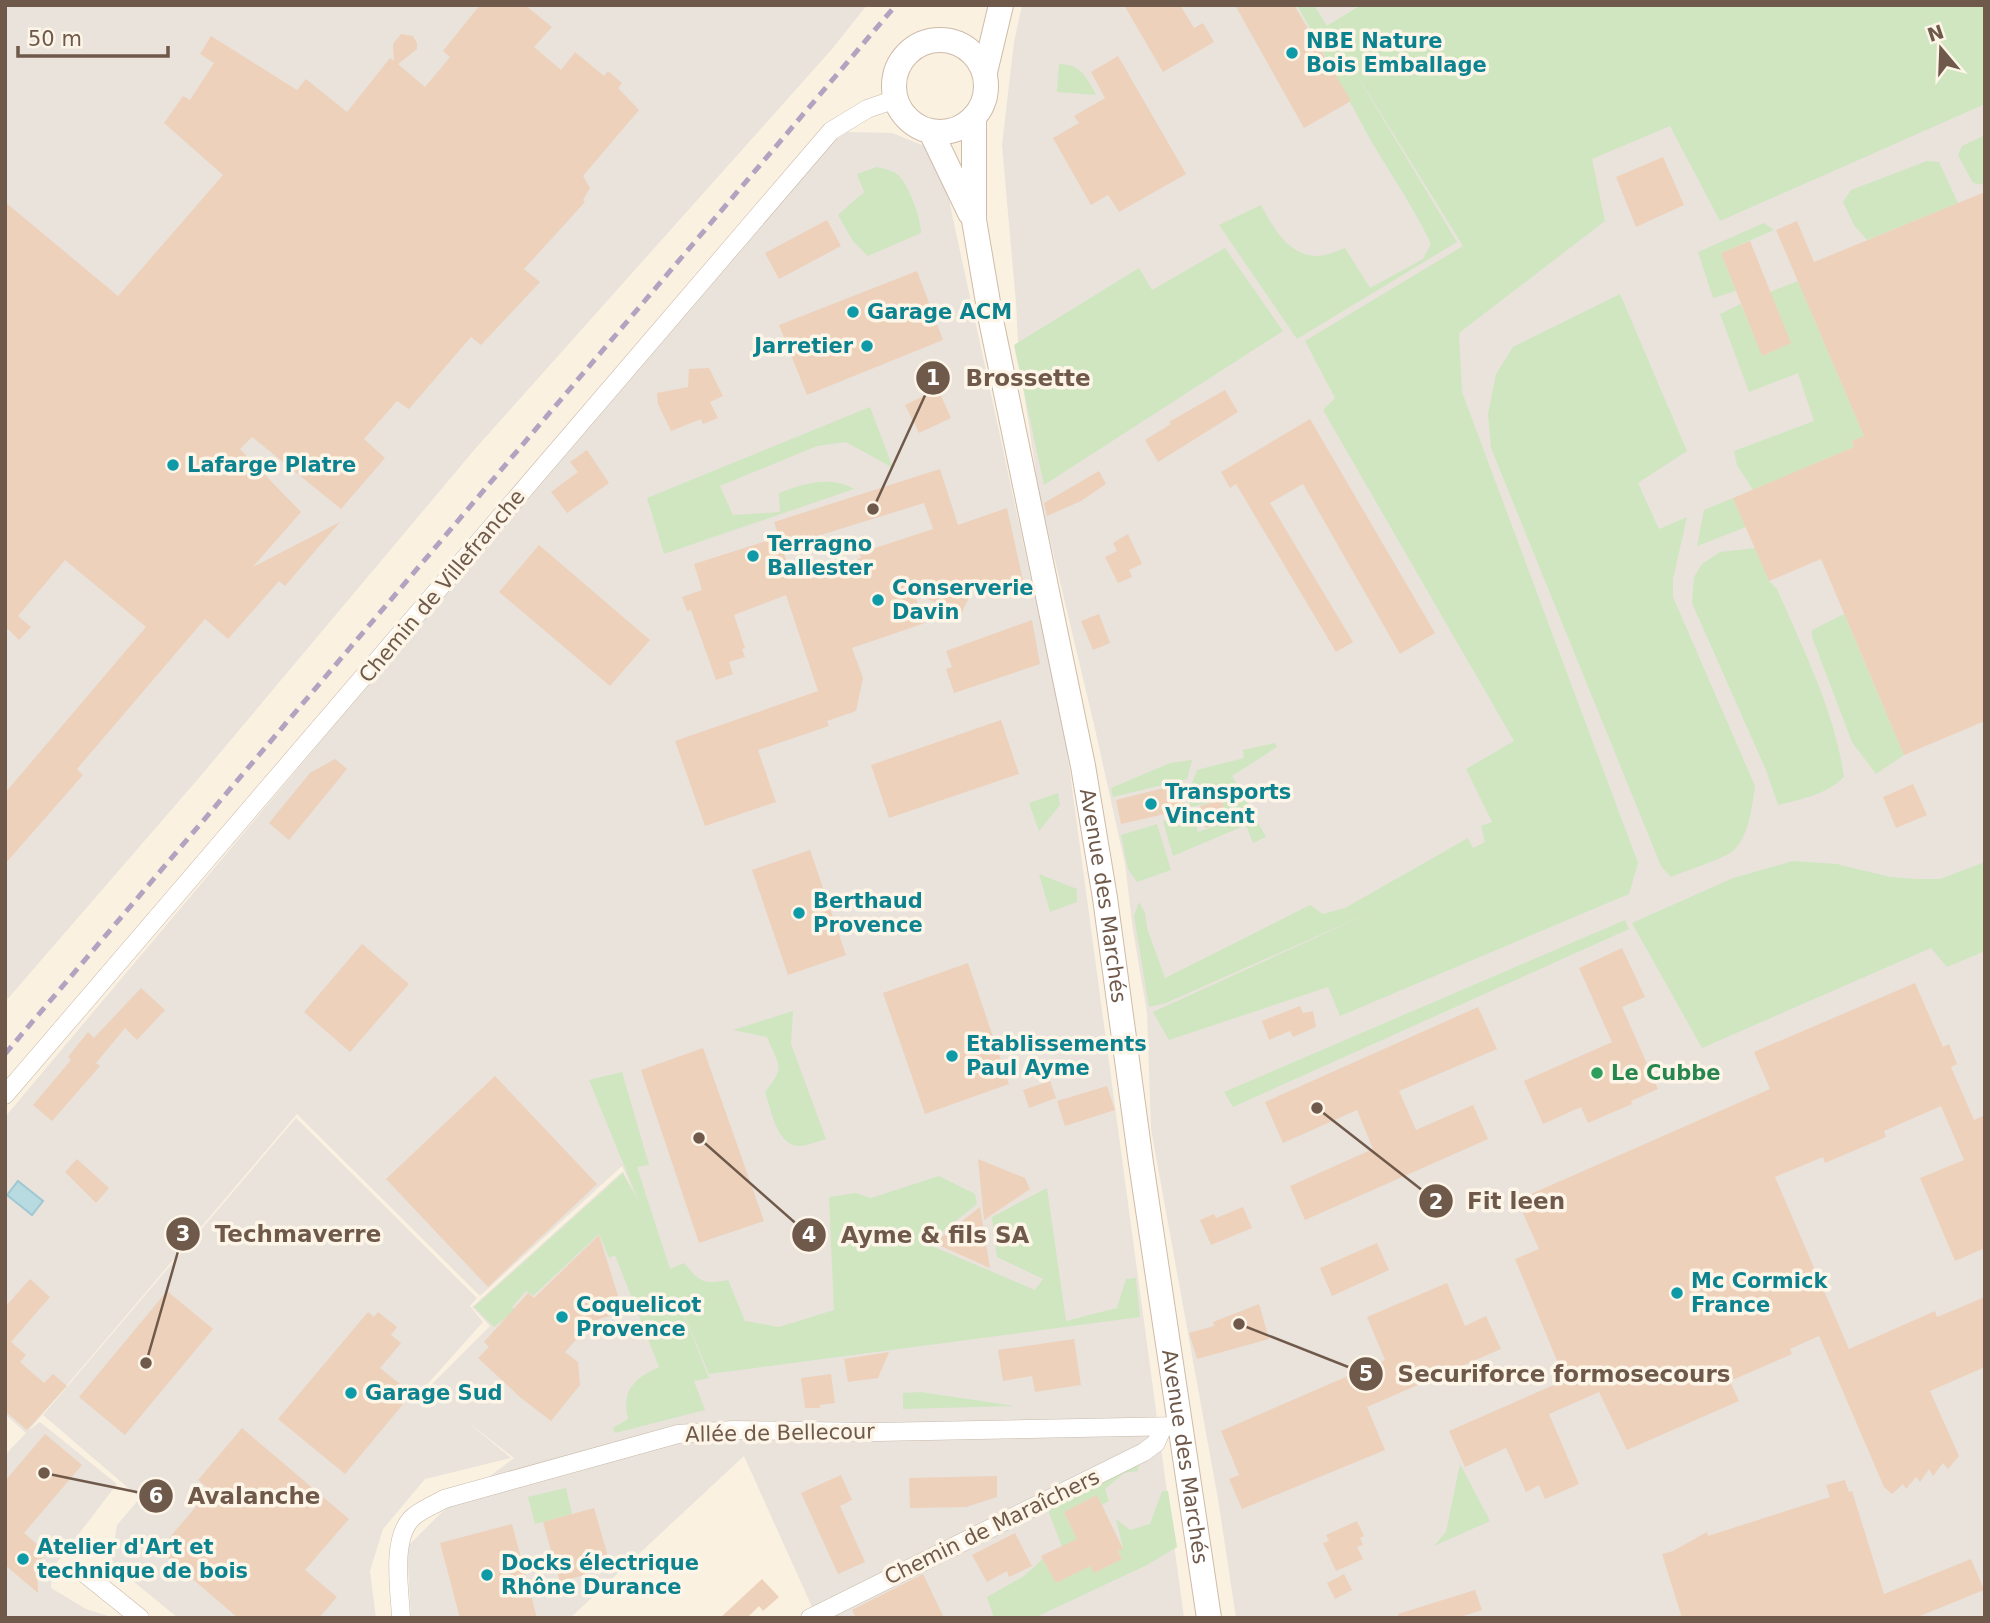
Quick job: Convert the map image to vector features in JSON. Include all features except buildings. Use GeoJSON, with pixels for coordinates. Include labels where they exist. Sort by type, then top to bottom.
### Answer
{"type":"FeatureCollection","features":[{"type":"Feature","properties":{"kind":"street"},"geometry":{"type":"LineString","coordinates":[[959,44],[980,32],[999,11]]}},
{"type":"Feature","properties":{"kind":"street"},"geometry":{"type":"LineString","coordinates":[[985,72],[999,11]]}},
{"type":"Feature","properties":{"kind":"street"},"geometry":{"type":"LineString","coordinates":[[946,40],[959,44],[979,60],[985,72],[986,97],[981,108],[974,119],[954,130],[931,132],[909,120],[896,99],[894,87],[901,62],[910,52],[933,41],[946,40]]}},
{"type":"Feature","properties":{"kind":"street","name":"Chemin de Villefranche"},"geometry":{"type":"LineString","coordinates":[[5,1096],[831,131],[867,109],[896,99]]}},
{"type":"Feature","properties":{"kind":"street","name":"Avenue des Marchés"},"geometry":{"type":"LineString","coordinates":[[974,119],[974,220],[991,320],[1083,766],[1105,898],[1141,1163],[1172,1426],[1209,1618]]}},
{"type":"Feature","properties":{"kind":"street","name":"Avenue des Marchés"},"geometry":{"type":"LineString","coordinates":[[931,132],[974,220]]}},
{"type":"Feature","properties":{"kind":"street","name":"Allée de Bellecour"},"geometry":{"type":"LineString","coordinates":[[401,1618],[400,1543],[411,1519],[444,1499],[678,1434],[744,1430],[904,1431],[1172,1426]]}},
{"type":"Feature","properties":{"kind":"street","name":"Chemin de Maraîchers"},"geometry":{"type":"LineString","coordinates":[[810,1618],[1144,1452],[1172,1426]]}},
{"type":"Feature","properties":{"kind":"street"},"geometry":{"type":"LineString","coordinates":[[84,1573],[140,1618]]}},
{"type":"Feature","properties":{"kind":"shaded area"},"geometry":{"type":"Polygon","coordinates":[[[5,5],[867,5],[832,49],[475,449],[198,779],[5,1002],[5,5]]]}},
{"type":"Feature","properties":{"kind":"shaded area"},"geometry":{"type":"Polygon","coordinates":[[[1022,5],[1359,5],[1328,26],[1865,5],[1985,5],[1985,1618],[1236,1618],[1218,1499],[1151,1129],[1147,1013],[1125,864],[1039,493],[1019,359],[1002,145],[1014,42],[1022,5]]]}},
{"type":"Feature","properties":{"kind":"shaded area"},"geometry":{"type":"Polygon","coordinates":[[[848,132],[892,133],[927,147],[944,177],[1065,736],[1184,1618],[817,1618],[744,1456],[570,1618],[411,1618],[407,1547],[442,1512],[514,1458],[464,1419],[511,1458],[425,1479],[383,1529],[370,1571],[376,1618],[178,1618],[111,1563],[117,1525],[140,1498],[43,1415],[296,1118],[477,1298],[470,1306],[483,1322],[424,1388],[426,1390],[490,1326],[472,1307],[623,1171],[666,1271],[622,1166],[480,1296],[297,1114],[29,1430],[40,1422],[117,1484],[52,1569],[51,1588],[86,1609],[115,1618],[5,1618],[5,1455],[26,1433],[5,1414],[5,1117],[564,452],[827,145],[848,132]]]}},
{"type":"Feature","properties":{"kind":"green space"},"geometry":{"type":"Polygon","coordinates":[[[1297,5],[1314,5],[1327,26],[1360,5],[1985,5],[1985,104],[1720,221],[1670,126],[1592,159],[1605,221],[1459,333],[1462,392],[1638,863],[1629,894],[1340,1016],[1328,987],[1169,1040],[1153,1012],[1383,907],[1166,1003],[1149,1007],[1134,916],[1139,902],[1145,913],[1147,928],[1165,978],[1310,905],[1323,914],[1345,908],[1468,838],[1473,848],[1485,842],[1481,826],[1492,822],[1466,769],[1514,741],[1323,410],[1335,398],[1305,341],[1463,246],[1347,59],[1457,242],[1297,339],[1219,225],[1261,205],[1283,239],[1298,251],[1318,256],[1345,248],[1370,288],[1423,259],[1431,244],[1297,5]]]}},
{"type":"Feature","properties":{"kind":"green space"},"geometry":{"type":"Polygon","coordinates":[[[1059,64],[1078,69],[1096,95],[1057,92],[1059,64]]]}},
{"type":"Feature","properties":{"kind":"green space"},"geometry":{"type":"Polygon","coordinates":[[[1985,135],[1985,185],[1973,183],[1958,155],[1962,146],[1985,135]]]}},
{"type":"Feature","properties":{"kind":"green space"},"geometry":{"type":"Polygon","coordinates":[[[1927,161],[1939,162],[1958,203],[1867,240],[1854,225],[1843,202],[1851,190],[1927,161]]]}},
{"type":"Feature","properties":{"kind":"green space"},"geometry":{"type":"Polygon","coordinates":[[[877,167],[898,175],[906,186],[914,202],[921,233],[868,256],[853,241],[838,215],[864,192],[857,174],[877,167]]]}},
{"type":"Feature","properties":{"kind":"green space"},"geometry":{"type":"Polygon","coordinates":[[[1764,223],[1774,230],[1721,253],[1736,291],[1713,298],[1698,252],[1764,223]]]}},
{"type":"Feature","properties":{"kind":"green space"},"geometry":{"type":"Polygon","coordinates":[[[1225,248],[1283,331],[1044,485],[1014,345],[1139,268],[1152,290],[1225,248]]]}},
{"type":"Feature","properties":{"kind":"green space"},"geometry":{"type":"Polygon","coordinates":[[[1798,281],[1864,436],[1852,441],[1854,447],[1753,490],[1737,465],[1734,451],[1814,421],[1798,373],[1749,392],[1720,314],[1741,304],[1763,356],[1790,343],[1770,292],[1798,281]]]}},
{"type":"Feature","properties":{"kind":"green space"},"geometry":{"type":"Polygon","coordinates":[[[1620,294],[1687,451],[1638,483],[1659,529],[1687,517],[1673,579],[1673,597],[1755,786],[1746,830],[1738,846],[1732,852],[1671,877],[1661,866],[1491,448],[1488,414],[1496,374],[1513,347],[1620,294]]]}},
{"type":"Feature","properties":{"kind":"green space"},"geometry":{"type":"Polygon","coordinates":[[[870,407],[893,468],[846,442],[817,446],[720,486],[733,515],[780,512],[779,493],[816,482],[836,482],[854,489],[664,554],[647,498],[870,407]]]}},
{"type":"Feature","properties":{"kind":"green space"},"geometry":{"type":"Polygon","coordinates":[[[1733,498],[1746,527],[1697,546],[1704,510],[1733,498]]]}},
{"type":"Feature","properties":{"kind":"green space"},"geometry":{"type":"Polygon","coordinates":[[[1755,548],[1769,581],[1777,589],[1817,681],[1840,753],[1844,777],[1821,792],[1778,805],[1766,770],[1692,603],[1694,577],[1702,564],[1720,552],[1755,548]]]}},
{"type":"Feature","properties":{"kind":"green space"},"geometry":{"type":"Polygon","coordinates":[[[1844,614],[1904,755],[1876,774],[1852,742],[1812,637],[1812,630],[1844,614]]]}},
{"type":"Feature","properties":{"kind":"green space"},"geometry":{"type":"Polygon","coordinates":[[[1275,743],[1277,747],[1232,776],[1266,837],[1253,843],[1246,825],[1173,856],[1163,821],[1193,815],[1198,832],[1228,821],[1222,800],[1191,807],[1187,796],[1197,770],[1244,758],[1243,750],[1275,743]]]}},
{"type":"Feature","properties":{"kind":"green space"},"geometry":{"type":"Polygon","coordinates":[[[1192,760],[1187,779],[1113,797],[1111,788],[1170,763],[1192,760]]]}},
{"type":"Feature","properties":{"kind":"green space"},"geometry":{"type":"Polygon","coordinates":[[[1058,793],[1060,805],[1039,831],[1029,803],[1058,793]]]}},
{"type":"Feature","properties":{"kind":"green space"},"geometry":{"type":"Polygon","coordinates":[[[1157,824],[1171,870],[1137,882],[1128,869],[1121,835],[1157,824]]]}},
{"type":"Feature","properties":{"kind":"green space"},"geometry":{"type":"Polygon","coordinates":[[[1793,861],[1837,864],[1890,877],[1916,879],[1940,879],[1985,862],[1985,925],[1979,927],[1985,926],[1985,951],[1947,967],[1931,948],[1702,1048],[1632,923],[1733,878],[1793,861]]]}},
{"type":"Feature","properties":{"kind":"green space"},"geometry":{"type":"Polygon","coordinates":[[[1039,874],[1077,889],[1077,902],[1050,912],[1039,874]]]}},
{"type":"Feature","properties":{"kind":"green space"},"geometry":{"type":"Polygon","coordinates":[[[1625,920],[1629,929],[1233,1107],[1224,1092],[1625,920]]]}},
{"type":"Feature","properties":{"kind":"green space"},"geometry":{"type":"Polygon","coordinates":[[[793,1011],[791,1044],[826,1139],[799,1146],[785,1139],[772,1116],[765,1092],[776,1077],[778,1066],[767,1037],[733,1030],[793,1011]]]}},
{"type":"Feature","properties":{"kind":"green space"},"geometry":{"type":"Polygon","coordinates":[[[622,1072],[649,1165],[637,1167],[670,1269],[684,1263],[694,1274],[707,1282],[728,1280],[745,1321],[779,1327],[834,1310],[829,1197],[856,1193],[871,1198],[939,1176],[975,1194],[977,1204],[927,1244],[1035,1290],[1043,1279],[997,1257],[992,1217],[1047,1188],[1066,1321],[1117,1308],[1126,1279],[1136,1278],[1140,1317],[709,1374],[671,1282],[709,1378],[694,1381],[705,1410],[615,1433],[613,1428],[628,1419],[627,1400],[632,1386],[659,1367],[615,1255],[609,1258],[599,1234],[533,1296],[526,1291],[512,1307],[518,1313],[509,1322],[505,1318],[494,1327],[474,1307],[623,1173],[639,1202],[589,1080],[622,1072]]]}},
{"type":"Feature","properties":{"kind":"green space"},"geometry":{"type":"Polygon","coordinates":[[[920,1392],[1015,1406],[903,1409],[903,1393],[920,1392]]]}},
{"type":"Feature","properties":{"kind":"green space"},"geometry":{"type":"Polygon","coordinates":[[[1139,1461],[1138,1471],[1124,1473],[1105,1489],[1109,1501],[1102,1505],[1097,1495],[1064,1512],[1094,1573],[1122,1559],[1118,1551],[1123,1548],[1116,1519],[1130,1530],[1150,1524],[1162,1491],[1168,1491],[1177,1547],[1147,1565],[1034,1618],[994,1618],[987,1597],[1024,1576],[1043,1559],[1056,1583],[1076,1573],[1062,1547],[1048,1510],[1036,1511],[1139,1461]]]}},
{"type":"Feature","properties":{"kind":"green space"},"geometry":{"type":"Polygon","coordinates":[[[1460,1464],[1490,1521],[1434,1546],[1446,1532],[1460,1464]]]}},
{"type":"Feature","properties":{"kind":"green space"},"geometry":{"type":"Polygon","coordinates":[[[566,1488],[572,1514],[535,1524],[528,1497],[566,1488]]]}},
{"type":"Feature","properties":{"kind":"water"},"geometry":{"type":"Polygon","coordinates":[[[18,1181],[43,1201],[32,1215],[7,1195],[18,1181]]]}},
{"type":"Feature","properties":{"kind":"railway"},"geometry":{"type":"LineString","coordinates":[[5,1054],[896,5]]}},
{"type":"Feature","properties":{"kind":"place","name":"NBE Nature Bois Emballage"},"geometry":{"type":"Point","coordinates":[1292,53]}},
{"type":"Feature","properties":{"kind":"place","name":"Garage ACM"},"geometry":{"type":"Point","coordinates":[853,312]}},
{"type":"Feature","properties":{"kind":"place","name":"Jarretier"},"geometry":{"type":"Point","coordinates":[867,346]}},
{"type":"Feature","properties":{"kind":"place","name":"Lafarge Platre"},"geometry":{"type":"Point","coordinates":[173,465]}},
{"type":"Feature","properties":{"kind":"place","name":"Brossette"},"geometry":{"type":"Point","coordinates":[873,509]}},
{"type":"Feature","properties":{"kind":"place","name":"Terragno Ballester"},"geometry":{"type":"Point","coordinates":[753,556]}},
{"type":"Feature","properties":{"kind":"place","name":"Conserverie Davin"},"geometry":{"type":"Point","coordinates":[878,600]}},
{"type":"Feature","properties":{"kind":"place","name":"Transports Vincent"},"geometry":{"type":"Point","coordinates":[1151,804]}},
{"type":"Feature","properties":{"kind":"place","name":"Berthaud Provence"},"geometry":{"type":"Point","coordinates":[799,913]}},
{"type":"Feature","properties":{"kind":"place","name":"Etablissements Paul Ayme"},"geometry":{"type":"Point","coordinates":[952,1056]}},
{"type":"Feature","properties":{"kind":"place","name":"Le Cubbe"},"geometry":{"type":"Point","coordinates":[1597,1073]}},
{"type":"Feature","properties":{"kind":"place","name":"Fit leen"},"geometry":{"type":"Point","coordinates":[1317,1108]}},
{"type":"Feature","properties":{"kind":"place","name":"Ayme & fils SA"},"geometry":{"type":"Point","coordinates":[699,1138]}},
{"type":"Feature","properties":{"kind":"place","name":"Mc Cormick France"},"geometry":{"type":"Point","coordinates":[1677,1293]}},
{"type":"Feature","properties":{"kind":"place","name":"Coquelicot Provence"},"geometry":{"type":"Point","coordinates":[562,1317]}},
{"type":"Feature","properties":{"kind":"place","name":"Securiforce formosecours"},"geometry":{"type":"Point","coordinates":[1239,1324]}},
{"type":"Feature","properties":{"kind":"place","name":"Techmaverre"},"geometry":{"type":"Point","coordinates":[146,1363]}},
{"type":"Feature","properties":{"kind":"place","name":"Garage Sud"},"geometry":{"type":"Point","coordinates":[351,1393]}},
{"type":"Feature","properties":{"kind":"place","name":"Avalanche"},"geometry":{"type":"Point","coordinates":[44,1473]}},
{"type":"Feature","properties":{"kind":"place","name":"Atelier d'Art et technique de bois"},"geometry":{"type":"Point","coordinates":[23,1559]}},
{"type":"Feature","properties":{"kind":"place","name":"Docks électrique Rhône Durance"},"geometry":{"type":"Point","coordinates":[487,1575]}}]}
